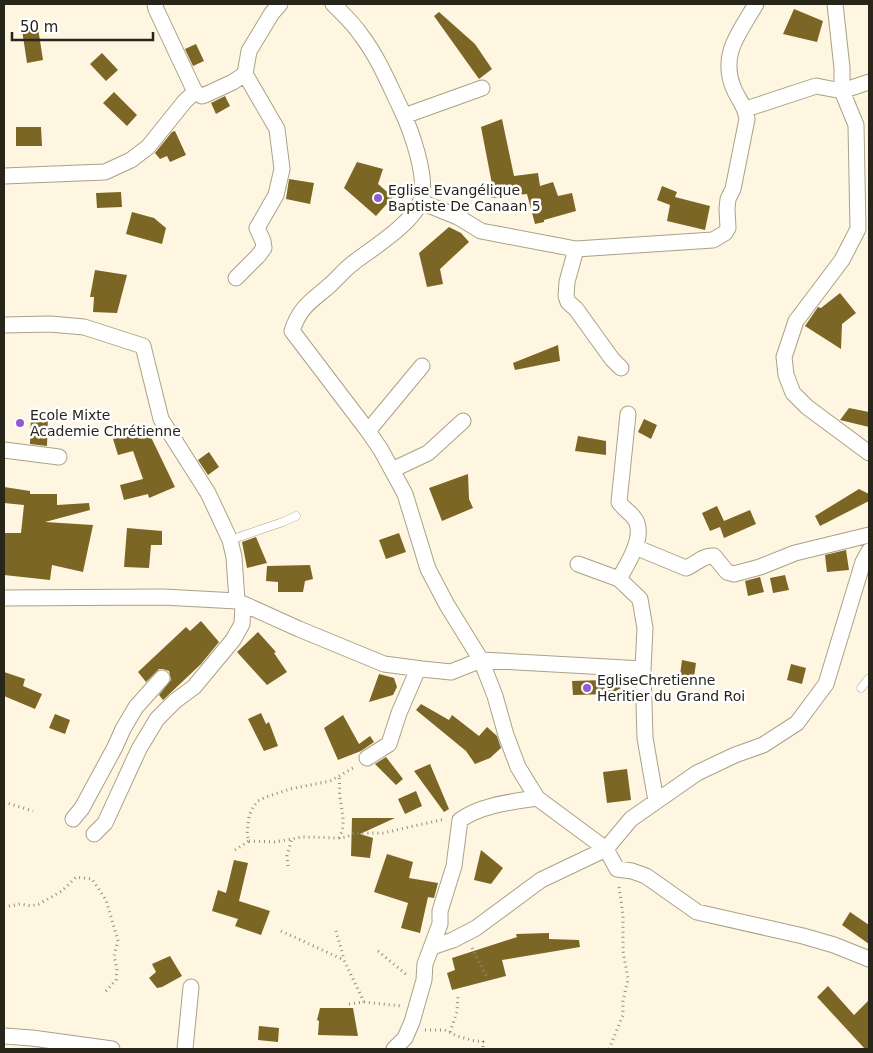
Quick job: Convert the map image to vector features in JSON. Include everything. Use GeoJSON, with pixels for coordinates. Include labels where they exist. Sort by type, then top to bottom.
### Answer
{"type":"FeatureCollection","features":[{"type":"Feature","properties":{"kind":"street"},"geometry":{"type":"LineString","coordinates":[[155,4],[195,92],[202,96],[234,82],[245,74]]}},
{"type":"Feature","properties":{"kind":"street"},"geometry":{"type":"LineString","coordinates":[[236,278],[264,248],[257,228],[276,195],[282,170],[278,129],[245,74],[249,51],[272,13],[280,4]]}},
{"type":"Feature","properties":{"kind":"street"},"geometry":{"type":"LineString","coordinates":[[333,4],[362,36],[412,132],[423,191],[420,202],[409,218],[382,243],[351,265],[310,301],[297,317],[292,330],[368,431],[405,494],[428,569],[447,605],[481,660],[518,767],[537,798],[606,849],[617,870],[646,876],[696,912],[803,936],[834,945],[869,959]]}},
{"type":"Feature","properties":{"kind":"street"},"geometry":{"type":"LineString","coordinates":[[420,202],[458,217],[481,231],[576,249],[713,240],[725,233],[728,228],[728,199],[733,188],[747,119],[746,109],[734,88],[729,72],[728,56],[734,40],[756,4]]}},
{"type":"Feature","properties":{"kind":"street"},"geometry":{"type":"LineString","coordinates":[[835,4],[842,68],[842,91],[856,125],[864,227],[842,260],[796,321],[784,357],[786,374],[793,393],[807,407],[869,454]]}},
{"type":"Feature","properties":{"kind":"street"},"geometry":{"type":"LineString","coordinates":[[746,109],[816,86],[842,91],[869,82]]}},
{"type":"Feature","properties":{"kind":"street"},"geometry":{"type":"LineString","coordinates":[[404,116],[482,88]]}},
{"type":"Feature","properties":{"kind":"street"},"geometry":{"type":"LineString","coordinates":[[4,176],[105,172],[131,160],[148,147],[185,101],[195,92]]}},
{"type":"Feature","properties":{"kind":"street"},"geometry":{"type":"LineString","coordinates":[[576,249],[567,282],[566,296],[568,302],[576,309],[612,359],[621,368]]}},
{"type":"Feature","properties":{"kind":"street"},"geometry":{"type":"LineString","coordinates":[[4,325],[50,324],[84,328],[143,346],[161,419],[208,493],[230,540],[234,557],[242,624],[233,640],[194,687],[175,701],[157,719],[135,757],[104,823],[94,834]]}},
{"type":"Feature","properties":{"kind":"street"},"geometry":{"type":"LineString","coordinates":[[368,431],[422,366]]}},
{"type":"Feature","properties":{"kind":"street"},"geometry":{"type":"LineString","coordinates":[[619,579],[634,552],[638,532],[637,523],[619,502],[628,414]]}},
{"type":"Feature","properties":{"kind":"street"},"geometry":{"type":"LineString","coordinates":[[392,470],[428,452],[463,421]]}},
{"type":"Feature","properties":{"kind":"street"},"geometry":{"type":"LineString","coordinates":[[4,450],[59,457]]}},
{"type":"Feature","properties":{"kind":"street"},"geometry":{"type":"LineString","coordinates":[[635,547],[686,568],[702,558],[714,556],[727,572],[734,574],[760,567],[795,553],[869,536]]}},
{"type":"Feature","properties":{"kind":"street"},"geometry":{"type":"LineString","coordinates":[[432,947],[466,934],[541,880],[606,849],[631,819],[697,773],[735,754],[763,745],[797,723],[826,684],[863,562],[869,551]]}},
{"type":"Feature","properties":{"kind":"street"},"geometry":{"type":"LineString","coordinates":[[578,564],[619,579],[640,599],[645,628],[643,669],[645,738],[656,801]]}},
{"type":"Feature","properties":{"kind":"street"},"geometry":{"type":"LineString","coordinates":[[4,598],[163,597],[240,602],[384,664],[451,672],[481,660],[643,669]]}},
{"type":"Feature","properties":{"kind":"street"},"geometry":{"type":"LineString","coordinates":[[367,758],[389,744],[399,713],[418,668]]}},
{"type":"Feature","properties":{"kind":"street"},"geometry":{"type":"LineString","coordinates":[[73,819],[82,808],[136,707],[162,678]]}},
{"type":"Feature","properties":{"kind":"street"},"geometry":{"type":"LineString","coordinates":[[397,1047],[405,1038],[416,1007],[422,988],[425,964],[440,924],[440,911],[454,866],[460,820],[470,813],[510,802],[537,798]]}},
{"type":"Feature","properties":{"kind":"street"},"geometry":{"type":"LineString","coordinates":[[185,1049],[191,987]]}},
{"type":"Feature","properties":{"kind":"street"},"geometry":{"type":"LineString","coordinates":[[4,1036],[112,1049]]}},
{"type":"Feature","properties":{"kind":"lane"},"geometry":{"type":"LineString","coordinates":[[230,540],[296,516]]}},
{"type":"Feature","properties":{"kind":"lane"},"geometry":{"type":"LineString","coordinates":[[861,688],[869,678]]}},
{"type":"Feature","properties":{"kind":"path"},"geometry":{"type":"LineString","coordinates":[[249,841],[247,834],[249,816],[258,801],[290,789],[330,780],[367,758]]}},
{"type":"Feature","properties":{"kind":"path"},"geometry":{"type":"LineString","coordinates":[[339,776],[339,794],[344,816],[342,833],[339,838]]}},
{"type":"Feature","properties":{"kind":"path"},"geometry":{"type":"LineString","coordinates":[[4,802],[33,811]]}},
{"type":"Feature","properties":{"kind":"path"},"geometry":{"type":"LineString","coordinates":[[235,850],[249,841],[275,842],[302,837],[339,838],[347,837],[354,833],[383,833],[418,824]]}},
{"type":"Feature","properties":{"kind":"path"},"geometry":{"type":"LineString","coordinates":[[288,866],[287,856],[292,838]]}},
{"type":"Feature","properties":{"kind":"path"},"geometry":{"type":"LineString","coordinates":[[609,1049],[623,1015],[623,1001],[628,979],[623,951],[623,916],[617,870]]}},
{"type":"Feature","properties":{"kind":"path"},"geometry":{"type":"LineString","coordinates":[[4,907],[20,904],[30,906],[39,904],[62,891],[76,877],[92,879],[106,900],[118,942],[114,956],[117,969],[116,980],[105,992]]}},
{"type":"Feature","properties":{"kind":"path"},"geometry":{"type":"LineString","coordinates":[[281,931],[344,961]]}},
{"type":"Feature","properties":{"kind":"path"},"geometry":{"type":"LineString","coordinates":[[336,931],[344,961],[364,1002]]}},
{"type":"Feature","properties":{"kind":"path"},"geometry":{"type":"LineString","coordinates":[[466,934],[469,944],[487,976]]}},
{"type":"Feature","properties":{"kind":"path"},"geometry":{"type":"LineString","coordinates":[[378,951],[422,988]]}},
{"type":"Feature","properties":{"kind":"path"},"geometry":{"type":"LineString","coordinates":[[450,1032],[457,1012],[458,995]]}},
{"type":"Feature","properties":{"kind":"path"},"geometry":{"type":"LineString","coordinates":[[349,1004],[364,1002],[416,1007]]}},
{"type":"Feature","properties":{"kind":"path"},"geometry":{"type":"LineString","coordinates":[[397,1047],[425,1030],[445,1030],[475,1041],[485,1042],[483,1049]]}},
{"type":"Feature","properties":{"kind":"building"},"geometry":{"type":"Polygon","coordinates":[[[794,9],[823,21],[817,42],[783,34],[794,9]]]}},
{"type":"Feature","properties":{"kind":"building"},"geometry":{"type":"Polygon","coordinates":[[[439,12],[475,44],[492,69],[479,79],[434,16],[439,12]]]}},
{"type":"Feature","properties":{"kind":"building"},"geometry":{"type":"Polygon","coordinates":[[[38,28],[43,60],[27,63],[22,30],[38,28]]]}},
{"type":"Feature","properties":{"kind":"building"},"geometry":{"type":"Polygon","coordinates":[[[196,44],[204,61],[193,66],[185,49],[196,44]]]}},
{"type":"Feature","properties":{"kind":"building"},"geometry":{"type":"Polygon","coordinates":[[[102,53],[118,70],[106,81],[90,64],[102,53]]]}},
{"type":"Feature","properties":{"kind":"building"},"geometry":{"type":"Polygon","coordinates":[[[114,92],[137,115],[127,126],[103,103],[114,92]]]}},
{"type":"Feature","properties":{"kind":"building"},"geometry":{"type":"Polygon","coordinates":[[[225,96],[230,106],[216,114],[211,103],[225,96]]]}},
{"type":"Feature","properties":{"kind":"building"},"geometry":{"type":"Polygon","coordinates":[[[502,119],[514,176],[538,173],[540,186],[553,182],[558,196],[572,193],[576,211],[535,224],[527,194],[491,198],[490,184],[492,184],[481,127],[502,119]]]}},
{"type":"Feature","properties":{"kind":"building"},"geometry":{"type":"Polygon","coordinates":[[[16,127],[41,127],[42,146],[16,146],[16,127]]]}},
{"type":"Feature","properties":{"kind":"building"},"geometry":{"type":"Polygon","coordinates":[[[175,131],[186,155],[170,162],[167,156],[160,159],[155,153],[172,132],[175,131]]]}},
{"type":"Feature","properties":{"kind":"building"},"geometry":{"type":"Polygon","coordinates":[[[357,162],[383,169],[378,184],[393,197],[376,216],[344,188],[357,162]]]}},
{"type":"Feature","properties":{"kind":"building"},"geometry":{"type":"Polygon","coordinates":[[[289,179],[314,183],[310,204],[286,199],[289,179]]]}},
{"type":"Feature","properties":{"kind":"building"},"geometry":{"type":"Polygon","coordinates":[[[662,186],[677,192],[675,197],[710,206],[705,230],[667,221],[670,205],[657,200],[662,186]]]}},
{"type":"Feature","properties":{"kind":"building"},"geometry":{"type":"Polygon","coordinates":[[[121,192],[122,207],[97,208],[96,193],[121,192]]]}},
{"type":"Feature","properties":{"kind":"building"},"geometry":{"type":"Polygon","coordinates":[[[132,212],[154,218],[166,228],[162,244],[126,234],[132,212]]]}},
{"type":"Feature","properties":{"kind":"building"},"geometry":{"type":"Polygon","coordinates":[[[449,227],[461,233],[469,242],[440,269],[443,284],[427,287],[419,253],[449,227]]]}},
{"type":"Feature","properties":{"kind":"building"},"geometry":{"type":"Polygon","coordinates":[[[95,270],[127,275],[117,313],[93,312],[94,297],[90,297],[95,270]]]}},
{"type":"Feature","properties":{"kind":"building"},"geometry":{"type":"Polygon","coordinates":[[[840,293],[856,313],[842,324],[841,349],[805,326],[818,307],[821,308],[840,293]]]}},
{"type":"Feature","properties":{"kind":"building"},"geometry":{"type":"Polygon","coordinates":[[[558,345],[560,361],[515,370],[513,363],[558,345]]]}},
{"type":"Feature","properties":{"kind":"building"},"geometry":{"type":"Polygon","coordinates":[[[849,408],[869,412],[869,427],[840,420],[849,408]]]}},
{"type":"Feature","properties":{"kind":"building"},"geometry":{"type":"Polygon","coordinates":[[[31,415],[48,416],[47,446],[30,444],[31,415]]]}},
{"type":"Feature","properties":{"kind":"building"},"geometry":{"type":"Polygon","coordinates":[[[644,419],[657,425],[651,439],[638,432],[644,419]]]}},
{"type":"Feature","properties":{"kind":"building"},"geometry":{"type":"Polygon","coordinates":[[[143,433],[149,433],[175,487],[149,498],[148,494],[124,500],[120,485],[143,479],[133,451],[118,455],[113,439],[130,434],[131,438],[143,433]]]}},
{"type":"Feature","properties":{"kind":"building"},"geometry":{"type":"Polygon","coordinates":[[[578,436],[606,441],[606,455],[575,451],[578,436]]]}},
{"type":"Feature","properties":{"kind":"building"},"geometry":{"type":"Polygon","coordinates":[[[209,452],[219,467],[208,475],[198,460],[209,452]]]}},
{"type":"Feature","properties":{"kind":"building"},"geometry":{"type":"Polygon","coordinates":[[[468,474],[469,499],[473,508],[442,521],[429,488],[468,474]]]}},
{"type":"Feature","properties":{"kind":"building"},"geometry":{"type":"Polygon","coordinates":[[[4,487],[30,491],[30,494],[57,494],[57,505],[89,503],[90,510],[45,522],[93,525],[83,572],[52,565],[50,580],[4,575],[4,533],[21,533],[24,505],[4,503],[4,487]]]}},
{"type":"Feature","properties":{"kind":"building"},"geometry":{"type":"Polygon","coordinates":[[[859,489],[869,494],[869,501],[820,526],[815,516],[859,489]]]}},
{"type":"Feature","properties":{"kind":"building"},"geometry":{"type":"Polygon","coordinates":[[[717,506],[724,521],[750,510],[756,524],[724,538],[720,527],[710,531],[702,513],[717,506]]]}},
{"type":"Feature","properties":{"kind":"building"},"geometry":{"type":"Polygon","coordinates":[[[127,528],[162,531],[162,545],[151,545],[149,568],[124,567],[127,528]]]}},
{"type":"Feature","properties":{"kind":"building"},"geometry":{"type":"Polygon","coordinates":[[[399,533],[406,552],[386,559],[379,540],[399,533]]]}},
{"type":"Feature","properties":{"kind":"building"},"geometry":{"type":"Polygon","coordinates":[[[256,537],[267,563],[247,568],[242,542],[256,537]]]}},
{"type":"Feature","properties":{"kind":"building"},"geometry":{"type":"Polygon","coordinates":[[[846,550],[849,570],[827,572],[825,555],[846,550]]]}},
{"type":"Feature","properties":{"kind":"building"},"geometry":{"type":"Polygon","coordinates":[[[310,565],[313,579],[305,581],[303,592],[278,592],[278,582],[266,581],[267,566],[310,565]]]}},
{"type":"Feature","properties":{"kind":"building"},"geometry":{"type":"Polygon","coordinates":[[[785,575],[789,590],[773,593],[770,578],[785,575]]]}},
{"type":"Feature","properties":{"kind":"building"},"geometry":{"type":"Polygon","coordinates":[[[760,577],[764,592],[748,596],[745,581],[760,577]]]}},
{"type":"Feature","properties":{"kind":"building"},"geometry":{"type":"Polygon","coordinates":[[[201,621],[219,642],[201,664],[163,700],[159,695],[171,680],[169,671],[159,669],[146,682],[138,672],[186,627],[190,631],[201,621]]]}},
{"type":"Feature","properties":{"kind":"building"},"geometry":{"type":"Polygon","coordinates":[[[258,632],[276,652],[274,653],[287,672],[267,685],[237,652],[258,632]]]}},
{"type":"Feature","properties":{"kind":"building"},"geometry":{"type":"Polygon","coordinates":[[[682,660],[696,663],[694,677],[680,675],[682,660]]]}},
{"type":"Feature","properties":{"kind":"building"},"geometry":{"type":"Polygon","coordinates":[[[791,664],[806,668],[802,684],[787,680],[791,664]]]}},
{"type":"Feature","properties":{"kind":"building"},"geometry":{"type":"Polygon","coordinates":[[[4,672],[25,679],[23,686],[42,694],[35,709],[4,696],[4,672]]]}},
{"type":"Feature","properties":{"kind":"building"},"geometry":{"type":"Polygon","coordinates":[[[379,674],[394,678],[397,687],[393,695],[369,702],[379,674]]]}},
{"type":"Feature","properties":{"kind":"building"},"geometry":{"type":"Polygon","coordinates":[[[613,677],[621,688],[611,694],[573,695],[572,681],[605,680],[613,677]]]}},
{"type":"Feature","properties":{"kind":"building"},"geometry":{"type":"Polygon","coordinates":[[[421,704],[449,720],[452,715],[479,736],[487,727],[497,736],[501,748],[490,758],[475,764],[466,751],[416,710],[421,704]]]}},
{"type":"Feature","properties":{"kind":"building"},"geometry":{"type":"Polygon","coordinates":[[[261,713],[266,724],[269,722],[278,746],[264,751],[248,719],[261,713]]]}},
{"type":"Feature","properties":{"kind":"building"},"geometry":{"type":"Polygon","coordinates":[[[55,714],[70,720],[65,734],[49,728],[55,714]]]}},
{"type":"Feature","properties":{"kind":"building"},"geometry":{"type":"Polygon","coordinates":[[[343,715],[359,744],[370,736],[374,742],[361,751],[338,760],[324,728],[343,715]]]}},
{"type":"Feature","properties":{"kind":"building"},"geometry":{"type":"Polygon","coordinates":[[[386,757],[403,779],[396,785],[375,764],[386,757]]]}},
{"type":"Feature","properties":{"kind":"building"},"geometry":{"type":"Polygon","coordinates":[[[430,764],[449,809],[444,812],[414,771],[430,764]]]}},
{"type":"Feature","properties":{"kind":"building"},"geometry":{"type":"Polygon","coordinates":[[[627,769],[631,800],[607,803],[603,772],[627,769]]]}},
{"type":"Feature","properties":{"kind":"building"},"geometry":{"type":"Polygon","coordinates":[[[416,791],[422,806],[405,814],[398,799],[416,791]]]}},
{"type":"Feature","properties":{"kind":"building"},"geometry":{"type":"Polygon","coordinates":[[[352,818],[395,818],[360,834],[373,838],[370,858],[351,856],[352,818]]]}},
{"type":"Feature","properties":{"kind":"building"},"geometry":{"type":"Polygon","coordinates":[[[481,850],[503,868],[491,884],[474,880],[481,850]]]}},
{"type":"Feature","properties":{"kind":"building"},"geometry":{"type":"Polygon","coordinates":[[[387,854],[413,862],[409,878],[438,883],[434,898],[428,897],[420,933],[401,928],[408,903],[374,892],[387,854]]]}},
{"type":"Feature","properties":{"kind":"building"},"geometry":{"type":"Polygon","coordinates":[[[234,860],[248,863],[239,901],[270,911],[261,935],[235,926],[238,919],[212,911],[218,890],[226,893],[234,860]]]}},
{"type":"Feature","properties":{"kind":"building"},"geometry":{"type":"Polygon","coordinates":[[[850,912],[869,925],[869,944],[842,925],[850,912]]]}},
{"type":"Feature","properties":{"kind":"building"},"geometry":{"type":"Polygon","coordinates":[[[549,933],[549,939],[579,940],[580,947],[502,960],[506,976],[452,990],[447,973],[455,970],[452,958],[517,937],[516,934],[549,933]]]}},
{"type":"Feature","properties":{"kind":"building"},"geometry":{"type":"Polygon","coordinates":[[[170,956],[182,976],[157,988],[149,978],[156,972],[152,964],[170,956]]]}},
{"type":"Feature","properties":{"kind":"building"},"geometry":{"type":"Polygon","coordinates":[[[828,986],[854,1015],[869,1000],[869,1049],[865,1049],[817,997],[828,986]]]}},
{"type":"Feature","properties":{"kind":"building"},"geometry":{"type":"Polygon","coordinates":[[[320,1008],[353,1008],[358,1036],[318,1035],[319,1021],[317,1020],[320,1008]]]}},
{"type":"Feature","properties":{"kind":"building"},"geometry":{"type":"Polygon","coordinates":[[[259,1026],[279,1028],[278,1042],[258,1040],[259,1026]]]}},
{"type":"Feature","properties":{"kind":"place","name":"Eglise Evangélique Baptiste De Canaan 5"},"geometry":{"type":"Point","coordinates":[378,198]}},
{"type":"Feature","properties":{"kind":"place","name":"Ecole Mixte Academie Chrétienne"},"geometry":{"type":"Point","coordinates":[20,423]}},
{"type":"Feature","properties":{"kind":"place","name":"EgliseChretienne Heritier du Grand Roi"},"geometry":{"type":"Point","coordinates":[587,688]}}]}
